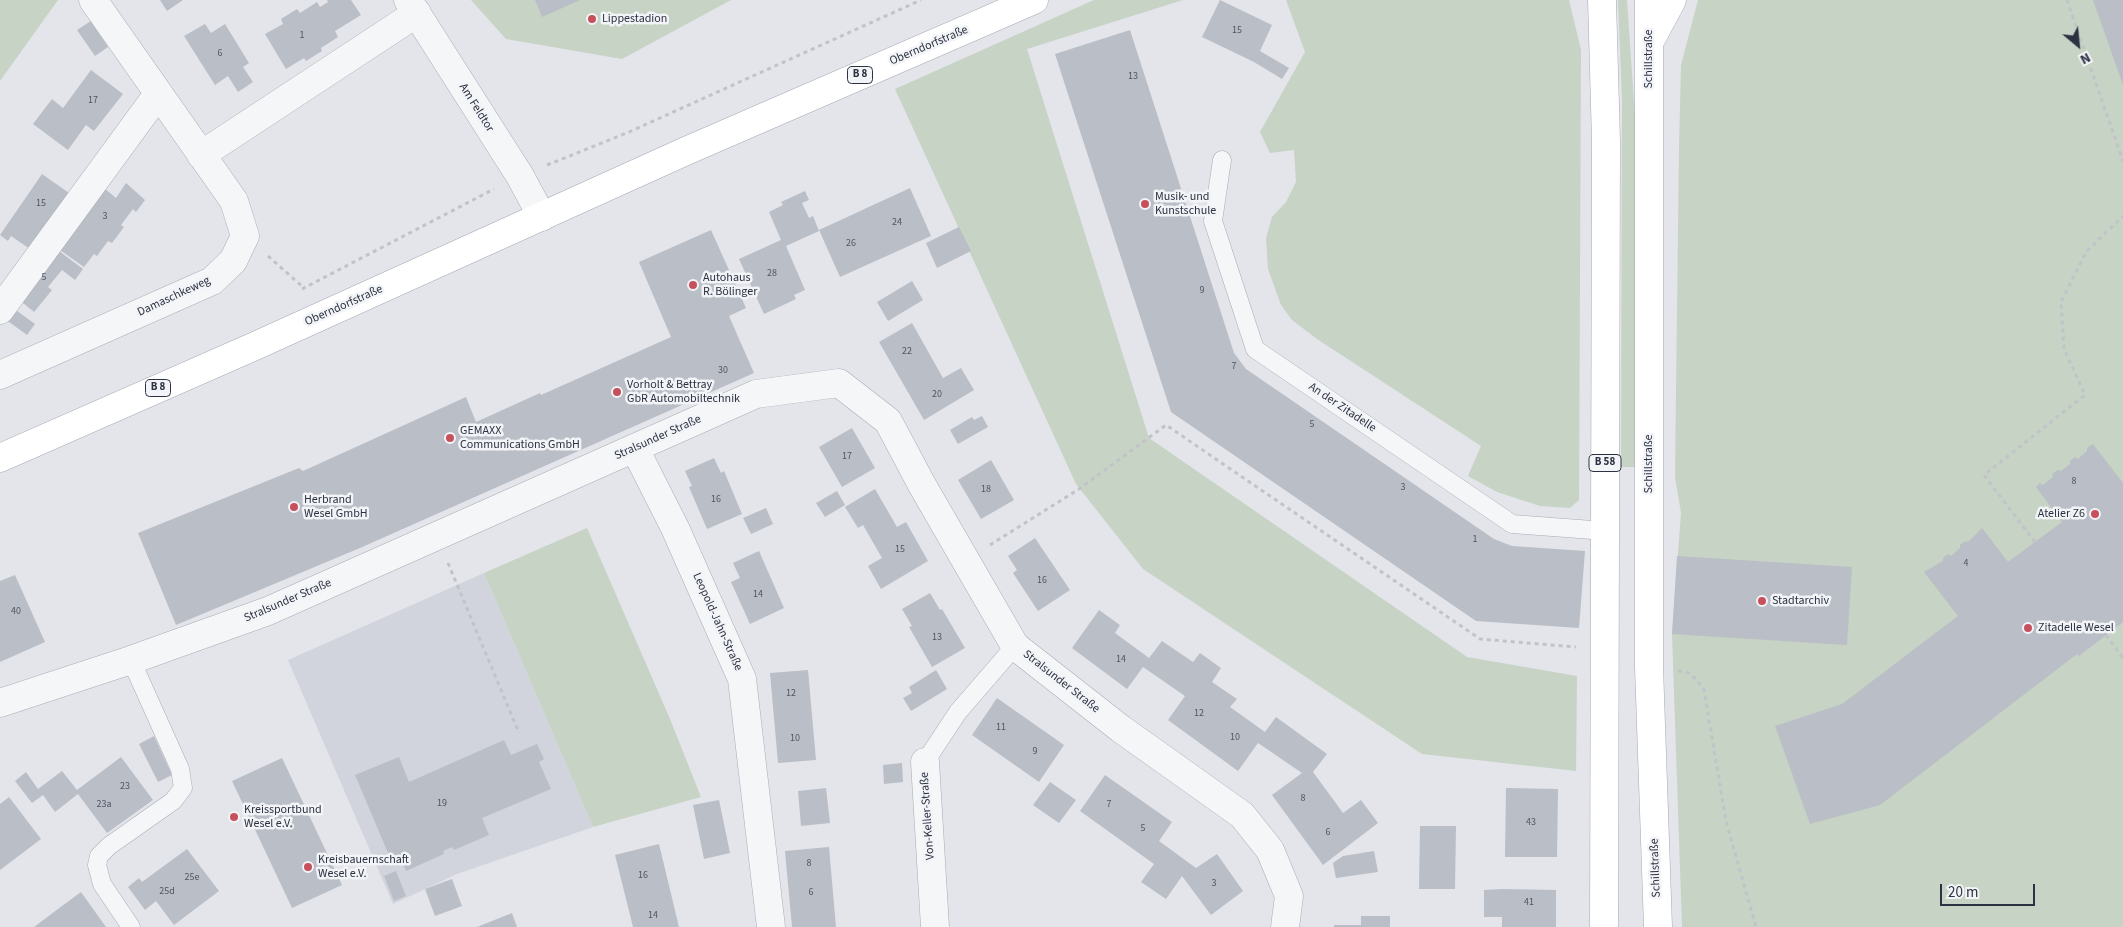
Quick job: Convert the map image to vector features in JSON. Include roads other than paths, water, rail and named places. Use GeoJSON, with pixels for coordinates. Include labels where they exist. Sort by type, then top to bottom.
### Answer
{"type":"FeatureCollection","features":[{"type":"Feature","properties":{"kind":"main road","name":"Oberndorfstraße"},"geometry":{"type":"LineString","coordinates":[[686,151],[988,0]]}},
{"type":"Feature","properties":{"kind":"main road","name":"Oberndorfstraße"},"geometry":{"type":"LineString","coordinates":[[0,458],[686,151],[1034,0]]}},
{"type":"Feature","properties":{"kind":"main road","name":"B 58"},"geometry":{"type":"LineString","coordinates":[[1602,0],[1606,141],[1604,927]]}},
{"type":"Feature","properties":{"kind":"main road","name":"Schillstraße"},"geometry":{"type":"LineString","coordinates":[[1649,0],[1649,667],[1658,927]]}},
{"type":"Feature","properties":{"kind":"main road"},"geometry":{"type":"LineString","coordinates":[[1649,42],[1672,0]]}},
{"type":"Feature","properties":{"kind":"main road"},"geometry":{"type":"LineString","coordinates":[[1606,531],[1649,532]]}},
{"type":"Feature","properties":{"kind":"street"},"geometry":{"type":"LineString","coordinates":[[93,0],[201,156],[412,6]]}},
{"type":"Feature","properties":{"kind":"street","name":"Am Feldtor"},"geometry":{"type":"LineString","coordinates":[[412,6],[520,176],[542,217]]}},
{"type":"Feature","properties":{"kind":"street"},"geometry":{"type":"LineString","coordinates":[[0,310],[158,94]]}},
{"type":"Feature","properties":{"kind":"street","name":"Damaschkeweg"},"geometry":{"type":"LineString","coordinates":[[0,375],[212,281],[233,261],[245,236],[234,201],[201,156]]}},
{"type":"Feature","properties":{"kind":"street","name":"Stralsunder Straße"},"geometry":{"type":"LineString","coordinates":[[0,703],[131,660],[268,611],[756,394],[839,382],[888,421],[922,485],[1015,646],[1121,730],[1242,815],[1270,850],[1289,896],[1285,927]]}},
{"type":"Feature","properties":{"kind":"street","name":"Leopold-Jahn-Straße"},"geometry":{"type":"LineString","coordinates":[[634,449],[675,528],[742,679],[771,927]]}},
{"type":"Feature","properties":{"kind":"street","name":"Von-Keller-Straße"},"geometry":{"type":"LineString","coordinates":[[925,762],[935,927]]}},
{"type":"Feature","properties":{"kind":"lane","name":"An der Zitadelle"},"geometry":{"type":"LineString","coordinates":[[1222,160],[1213,221],[1255,349],[1512,524],[1606,531]]}},
{"type":"Feature","properties":{"kind":"lane","name":"Von-Keller-Straße"},"geometry":{"type":"LineString","coordinates":[[925,762],[958,712],[1015,646]]}},
{"type":"Feature","properties":{"kind":"lane"},"geometry":{"type":"LineString","coordinates":[[131,660],[180,769],[183,788],[173,801],[109,846],[99,856],[97,865],[102,884],[132,927]]}},
{"type":"Feature","properties":{"kind":"place","name":"Lippestadion"},"geometry":{"type":"Point","coordinates":[592,19]}},
{"type":"Feature","properties":{"kind":"place","name":"Musik- und Kunstschule"},"geometry":{"type":"Point","coordinates":[1145,204]}},
{"type":"Feature","properties":{"kind":"place","name":"Autohaus R. Bölinger"},"geometry":{"type":"Point","coordinates":[693,285]}},
{"type":"Feature","properties":{"kind":"place","name":"Vorholt & Bettray GbR Automobiltechnik"},"geometry":{"type":"Point","coordinates":[617,392]}},
{"type":"Feature","properties":{"kind":"place","name":"GEMAXX Communications GmbH"},"geometry":{"type":"Point","coordinates":[450,438]}},
{"type":"Feature","properties":{"kind":"place","name":"Herbrand Wesel GmbH"},"geometry":{"type":"Point","coordinates":[294,507]}},
{"type":"Feature","properties":{"kind":"place","name":"Atelier Z6"},"geometry":{"type":"Point","coordinates":[2095,514]}},
{"type":"Feature","properties":{"kind":"place","name":"Stadtarchiv"},"geometry":{"type":"Point","coordinates":[1762,601]}},
{"type":"Feature","properties":{"kind":"place","name":"Zitadelle Wesel"},"geometry":{"type":"Point","coordinates":[2028,628]}},
{"type":"Feature","properties":{"kind":"place","name":"Kreissportbund Wesel e.V."},"geometry":{"type":"Point","coordinates":[234,817]}},
{"type":"Feature","properties":{"kind":"place","name":"Kreisbauernschaft Wesel e.V."},"geometry":{"type":"Point","coordinates":[308,867]}}]}
